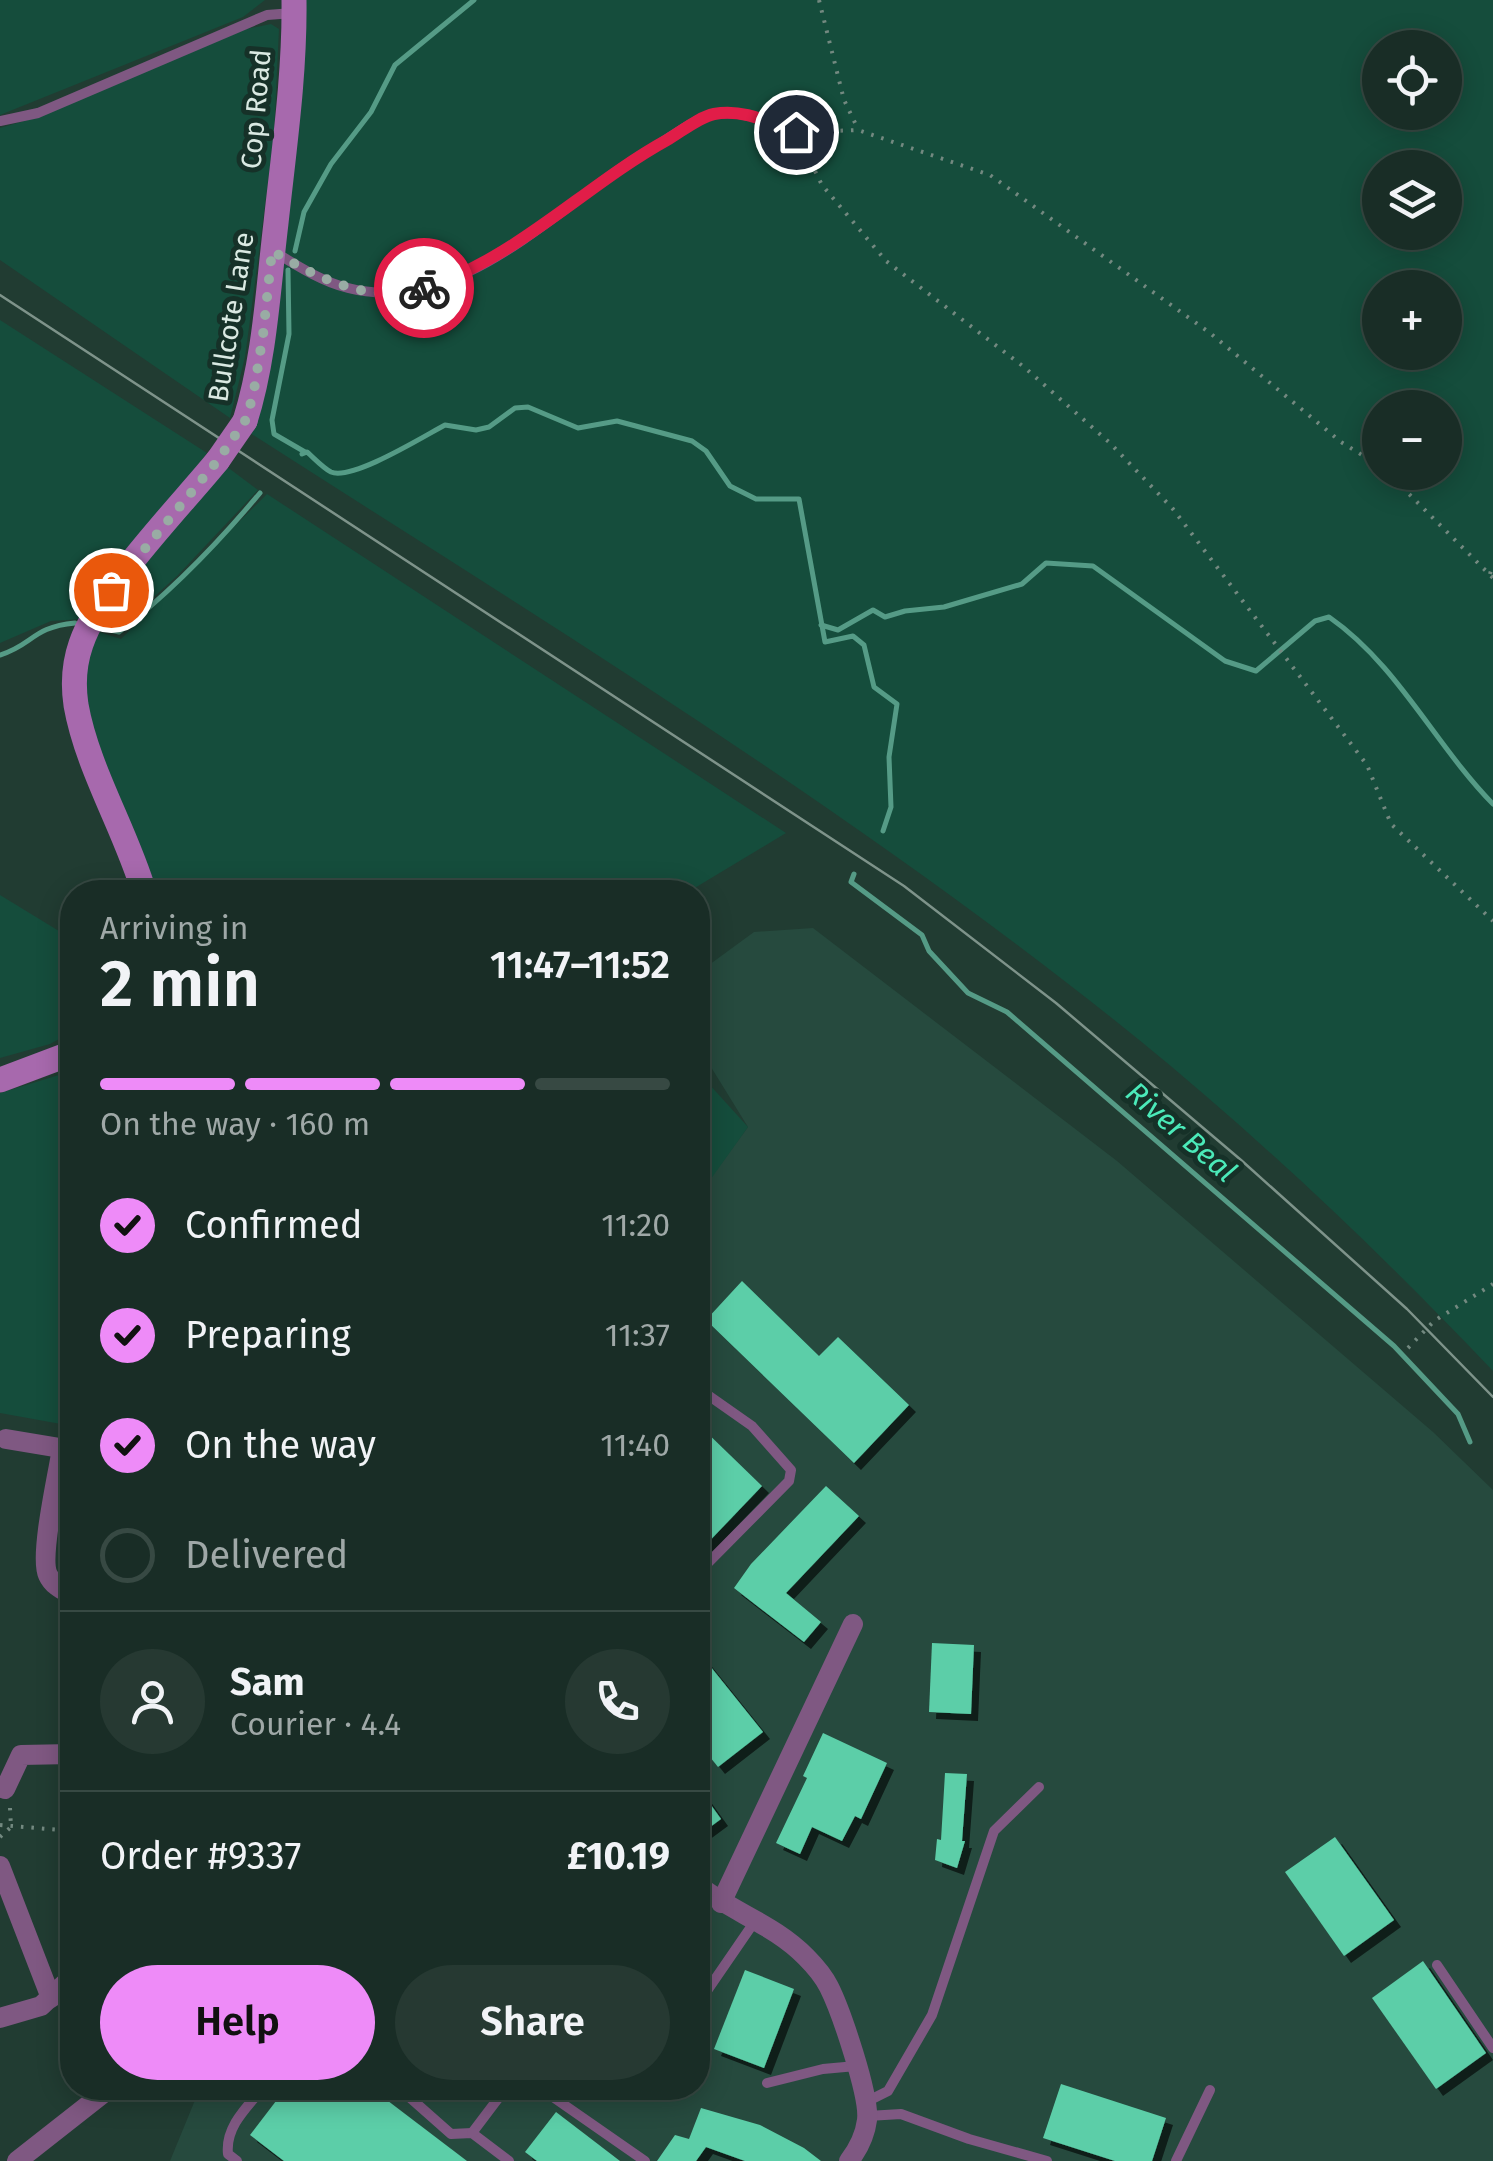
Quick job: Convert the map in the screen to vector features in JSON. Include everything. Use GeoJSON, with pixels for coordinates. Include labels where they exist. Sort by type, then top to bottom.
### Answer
{"type":"FeatureCollection","features":[{"type":"Feature","properties":{"kind":"street","name":"Cop Road"},"geometry":{"type":"LineString","coordinates":[[276,222],[288,116],[294,6]]}},
{"type":"Feature","properties":{"kind":"street","name":"Bullcote Lane"},"geometry":{"type":"LineString","coordinates":[[140,880],[76,706],[74,671],[81,643],[111,590],[218,460],[245,421],[263,335],[276,222]]}},
{"type":"Feature","properties":{"kind":"street"},"geometry":{"type":"LineString","coordinates":[[0,1080],[60,1058]]}},
{"type":"Feature","properties":{"kind":"street"},"geometry":{"type":"LineString","coordinates":[[6,1440],[60,1448]]}},
{"type":"Feature","properties":{"kind":"street"},"geometry":{"type":"LineString","coordinates":[[60,1483],[46,1550],[46,1572],[60,1588]]}},
{"type":"Feature","properties":{"kind":"street"},"geometry":{"type":"LineString","coordinates":[[721,1903],[853,1624]]}},
{"type":"Feature","properties":{"kind":"street"},"geometry":{"type":"LineString","coordinates":[[5,1788],[21,1754],[60,1754]]}},
{"type":"Feature","properties":{"kind":"street"},"geometry":{"type":"LineString","coordinates":[[0,1866],[51,1998]]}},
{"type":"Feature","properties":{"kind":"street"},"geometry":{"type":"LineString","coordinates":[[710,1894],[778,1933],[807,1957],[829,1986],[867,2110],[855,2153]]}},
{"type":"Feature","properties":{"kind":"street"},"geometry":{"type":"LineString","coordinates":[[0,2018],[41,2006],[60,1989]]}},
{"type":"Feature","properties":{"kind":"street"},"geometry":{"type":"LineString","coordinates":[[17,2161],[95,2100]]}},
{"type":"Feature","properties":{"kind":"lane"},"geometry":{"type":"LineString","coordinates":[[0,121],[38,113],[294,6]]}},
{"type":"Feature","properties":{"kind":"lane"},"geometry":{"type":"LineString","coordinates":[[272,251],[346,288],[378,293],[416,291],[455,279],[486,263],[636,157],[712,114],[743,113],[796,132]]}},
{"type":"Feature","properties":{"kind":"lane"},"geometry":{"type":"LineString","coordinates":[[710,1397],[752,1426],[792,1470],[789,1480],[710,1562]]}},
{"type":"Feature","properties":{"kind":"lane"},"geometry":{"type":"LineString","coordinates":[[867,2110],[888,2091],[932,2015],[994,1831],[1039,1787]]}},
{"type":"Feature","properties":{"kind":"lane"},"geometry":{"type":"LineString","coordinates":[[710,1987],[755,1921]]}},
{"type":"Feature","properties":{"kind":"lane"},"geometry":{"type":"LineString","coordinates":[[1437,1965],[1493,2048]]}},
{"type":"Feature","properties":{"kind":"lane"},"geometry":{"type":"LineString","coordinates":[[767,2083],[823,2069],[856,2066]]}},
{"type":"Feature","properties":{"kind":"lane"},"geometry":{"type":"LineString","coordinates":[[1176,2161],[1210,2090]]}},
{"type":"Feature","properties":{"kind":"lane"},"geometry":{"type":"LineString","coordinates":[[229,2159],[227,2140],[237,2119],[253,2100]]}},
{"type":"Feature","properties":{"kind":"lane"},"geometry":{"type":"LineString","coordinates":[[413,2100],[451,2134],[472,2133],[509,2161]]}},
{"type":"Feature","properties":{"kind":"lane"},"geometry":{"type":"LineString","coordinates":[[472,2133],[497,2100]]}},
{"type":"Feature","properties":{"kind":"lane"},"geometry":{"type":"LineString","coordinates":[[557,2100],[645,2161]]}},
{"type":"Feature","properties":{"kind":"lane"},"geometry":{"type":"LineString","coordinates":[[867,2110],[900,2114],[968,2139],[1047,2161]]}},
{"type":"Feature","properties":{"kind":"path"},"geometry":{"type":"LineString","coordinates":[[820,0],[844,100],[858,130]]}},
{"type":"Feature","properties":{"kind":"path"},"geometry":{"type":"LineString","coordinates":[[1362,455],[1340,442],[1210,333],[990,176],[858,130],[796,132],[822,185],[886,260],[1038,380],[1110,443],[1173,509],[1368,766],[1391,824],[1493,921]]}},
{"type":"Feature","properties":{"kind":"path"},"geometry":{"type":"LineString","coordinates":[[1405,490],[1492,576]]}},
{"type":"Feature","properties":{"kind":"path"},"geometry":{"type":"LineString","coordinates":[[1492,576],[1493,564]]}},
{"type":"Feature","properties":{"kind":"path"},"geometry":{"type":"LineString","coordinates":[[1408,1348],[1434,1320],[1493,1284]]}},
{"type":"Feature","properties":{"kind":"path"},"geometry":{"type":"LineString","coordinates":[[5,1788],[12,1825]]}},
{"type":"Feature","properties":{"kind":"path"},"geometry":{"type":"LineString","coordinates":[[0,1825],[60,1830]]}},
{"type":"Feature","properties":{"kind":"path"},"geometry":{"type":"LineString","coordinates":[[0,1838],[12,1825]]}},
{"type":"Feature","properties":{"kind":"shaded area"},"geometry":{"type":"Polygon","coordinates":[[[0,0],[265,0],[243,17],[0,115],[0,0]]]}},
{"type":"Feature","properties":{"kind":"shaded area"},"geometry":{"type":"Polygon","coordinates":[[[301,0],[1493,0],[1493,1371],[1365,1241],[1138,1039],[924,877],[590,650],[250,433],[301,0]]]}},
{"type":"Feature","properties":{"kind":"shaded area"},"geometry":{"type":"Polygon","coordinates":[[[271,24],[279,29],[274,135],[245,357],[230,418],[0,260],[0,128],[38,117],[246,29],[271,24]]]}},
{"type":"Feature","properties":{"kind":"shaded area"},"geometry":{"type":"Polygon","coordinates":[[[0,320],[207,453],[82,619],[51,621],[0,643],[0,320]]]}},
{"type":"Feature","properties":{"kind":"shaded area"},"geometry":{"type":"Polygon","coordinates":[[[226,466],[258,490],[177,576],[126,622],[104,621],[114,602],[226,466]]]}},
{"type":"Feature","properties":{"kind":"shaded area"},"geometry":{"type":"Polygon","coordinates":[[[267,494],[786,833],[708,880],[143,880],[87,716],[83,671],[96,631],[121,639],[267,494]]]}},
{"type":"Feature","properties":{"kind":"shaded area"},"geometry":{"type":"Polygon","coordinates":[[[0,895],[60,932],[60,1039],[0,1058],[0,895]]]}},
{"type":"Feature","properties":{"kind":"shaded area"},"geometry":{"type":"Polygon","coordinates":[[[813,928],[1117,1161],[1433,1432],[1493,1490],[1493,2161],[170,2161],[195,2100],[710,2100],[710,1179],[748,1127],[710,1065],[710,964],[754,932],[813,928]]]}},
{"type":"Feature","properties":{"kind":"shaded area"},"geometry":{"type":"Polygon","coordinates":[[[60,1075],[60,1424],[0,1413],[0,1093],[60,1075]]]}},
{"type":"Feature","properties":{"kind":"shaded area"},"geometry":{"type":"Polygon","coordinates":[[[710,1085],[748,1127],[710,1180],[710,1085]]]}},
{"type":"Feature","properties":{"kind":"building"},"geometry":{"type":"Polygon","coordinates":[[[742,1281],[819,1356],[838,1337],[909,1405],[854,1463],[710,1324],[710,1316],[742,1281]]]}},
{"type":"Feature","properties":{"kind":"building"},"geometry":{"type":"Polygon","coordinates":[[[710,1436],[762,1486],[710,1540],[710,1436]]]}},
{"type":"Feature","properties":{"kind":"building"},"geometry":{"type":"Polygon","coordinates":[[[826,1486],[859,1516],[786,1593],[821,1622],[804,1642],[734,1588],[751,1564],[826,1486]]]}},
{"type":"Feature","properties":{"kind":"building"},"geometry":{"type":"Polygon","coordinates":[[[932,1643],[974,1645],[971,1714],[929,1712],[932,1643]]]}},
{"type":"Feature","properties":{"kind":"building"},"geometry":{"type":"Polygon","coordinates":[[[710,1666],[763,1732],[718,1767],[710,1757],[710,1666]]]}},
{"type":"Feature","properties":{"kind":"building"},"geometry":{"type":"Polygon","coordinates":[[[823,1733],[887,1763],[861,1819],[855,1816],[842,1841],[812,1827],[800,1854],[776,1843],[823,1733]]]}},
{"type":"Feature","properties":{"kind":"building"},"geometry":{"type":"Polygon","coordinates":[[[945,1773],[967,1774],[965,1841],[957,1868],[935,1860],[937,1839],[941,1840],[945,1773]]]}},
{"type":"Feature","properties":{"kind":"building"},"geometry":{"type":"Polygon","coordinates":[[[710,1804],[721,1819],[710,1827],[710,1804]]]}},
{"type":"Feature","properties":{"kind":"building"},"geometry":{"type":"Polygon","coordinates":[[[1335,1837],[1394,1920],[1344,1956],[1285,1872],[1335,1837]]]}},
{"type":"Feature","properties":{"kind":"building"},"geometry":{"type":"Polygon","coordinates":[[[1423,1961],[1486,2053],[1436,2089],[1372,1998],[1423,1961]]]}},
{"type":"Feature","properties":{"kind":"building"},"geometry":{"type":"Polygon","coordinates":[[[745,1970],[794,1989],[764,2068],[714,2049],[745,1970]]]}},
{"type":"Feature","properties":{"kind":"building"},"geometry":{"type":"Polygon","coordinates":[[[1061,2084],[1166,2118],[1152,2161],[1115,2161],[1043,2138],[1061,2084]]]}},
{"type":"Feature","properties":{"kind":"building"},"geometry":{"type":"Polygon","coordinates":[[[277,2100],[387,2100],[467,2161],[284,2161],[250,2135],[277,2100]]]}},
{"type":"Feature","properties":{"kind":"building"},"geometry":{"type":"Polygon","coordinates":[[[701,2108],[760,2125],[821,2161],[745,2161],[706,2147],[696,2161],[657,2161],[675,2135],[689,2139],[701,2108]]]}},
{"type":"Feature","properties":{"kind":"building"},"geometry":{"type":"Polygon","coordinates":[[[556,2112],[620,2161],[537,2161],[525,2152],[556,2112]]]}},
{"type":"Feature","properties":{"kind":"waterway"},"geometry":{"type":"LineString","coordinates":[[295,251],[304,212],[331,164],[371,112],[395,65],[474,0]]}},
{"type":"Feature","properties":{"kind":"waterway"},"geometry":{"type":"LineString","coordinates":[[288,270],[289,334],[272,420],[274,434],[305,452]]}},
{"type":"Feature","properties":{"kind":"waterway","name":"River Beal"},"geometry":{"type":"LineString","coordinates":[[302,454],[307,452],[331,472],[341,473],[371,464],[445,425],[476,430],[489,427],[515,408],[528,407],[578,428],[617,421],[692,441],[706,451],[730,486],[756,499],[799,499],[825,642],[853,636],[864,645],[874,687],[897,704],[889,757],[891,807],[883,831]]}},
{"type":"Feature","properties":{"kind":"waterway","name":"River Beal"},"geometry":{"type":"LineString","coordinates":[[106,629],[119,632],[157,600],[260,493]]}},
{"type":"Feature","properties":{"kind":"waterway"},"geometry":{"type":"LineString","coordinates":[[821,625],[838,630],[873,610],[885,617],[944,607],[1022,584],[1046,563],[1093,566],[1225,661],[1256,671],[1315,621],[1329,617],[1376,658],[1493,804]]}},
{"type":"Feature","properties":{"kind":"waterway","name":"River Beal"},"geometry":{"type":"LineString","coordinates":[[0,655],[50,628],[75,623]]}},
{"type":"Feature","properties":{"kind":"waterway","name":"River Beal"},"geometry":{"type":"LineString","coordinates":[[854,874],[851,882],[922,935],[929,951],[968,993],[1007,1012],[1394,1346],[1458,1414],[1470,1442]]}},
{"type":"Feature","properties":{"kind":"tram line"},"geometry":{"type":"LineString","coordinates":[[0,295],[904,886],[1056,1003],[1241,1160],[1407,1309],[1493,1397]]}},
{"type":"Feature","properties":{"kind":"way so far"},"geometry":{"type":"LineString","coordinates":[[111,590],[218,460],[245,421],[263,335],[272,251],[346,288],[378,293],[424,288]]}},
{"type":"Feature","properties":{"kind":"route"},"geometry":{"type":"LineString","coordinates":[[424,288],[455,279],[486,263],[636,157],[712,114],[743,113],[796,132]]}}]}
